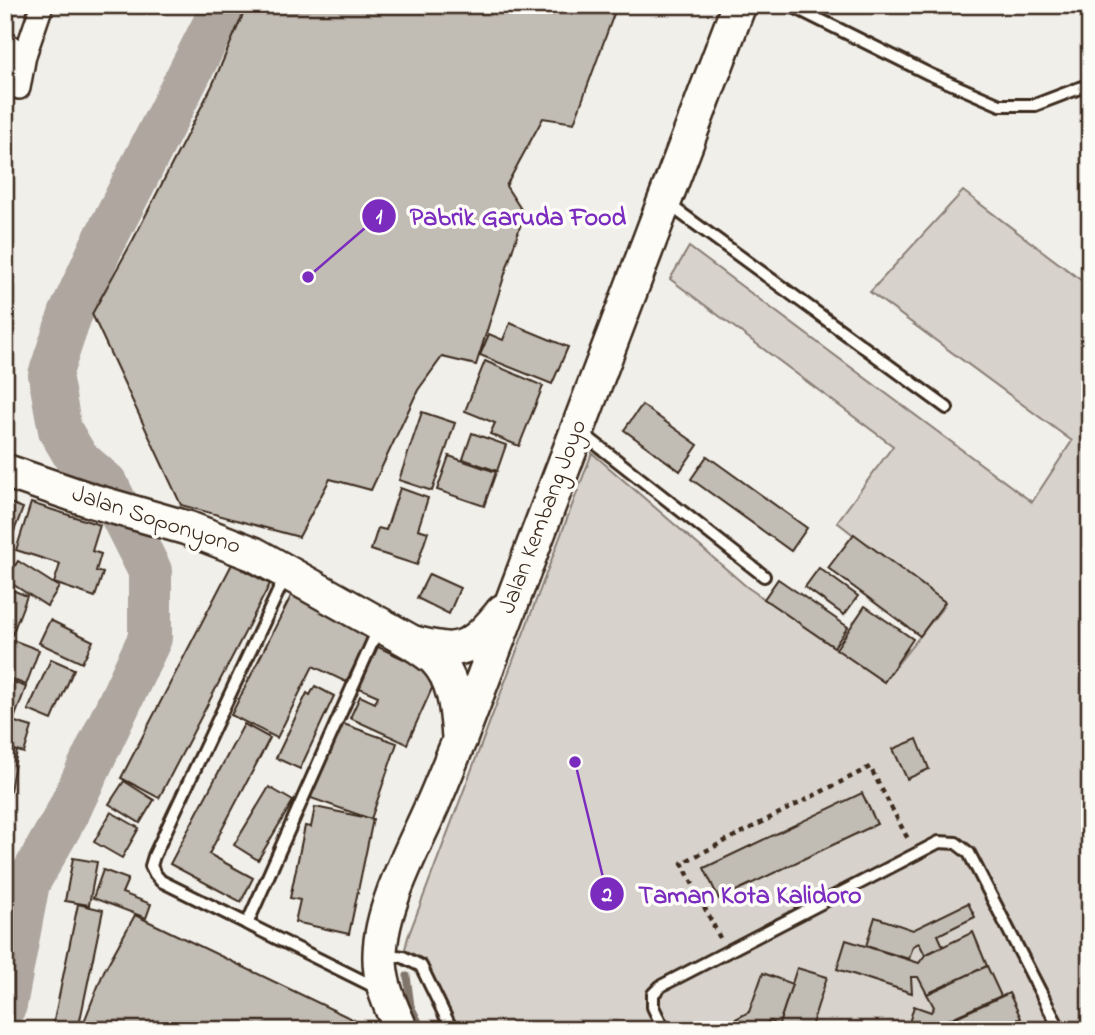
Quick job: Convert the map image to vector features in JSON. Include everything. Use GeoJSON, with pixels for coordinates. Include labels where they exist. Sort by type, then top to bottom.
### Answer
{"type":"FeatureCollection","features":[{"type":"Feature","properties":{"kind":"main road","name":"Jalan Kembang Joyo"},"geometry":{"type":"LineString","coordinates":[[401,1030],[384,992],[380,954],[384,925],[399,877],[460,739],[740,5]]}},
{"type":"Feature","properties":{"kind":"main road","name":"Jalan Soponyono"},"geometry":{"type":"LineString","coordinates":[[5,471],[93,501],[187,527],[254,554],[412,643]]}},
{"type":"Feature","properties":{"kind":"main road"},"geometry":{"type":"LineString","coordinates":[[412,643],[448,649],[468,645],[485,633],[511,601]]}},
{"type":"Feature","properties":{"kind":"main road"},"geometry":{"type":"LineString","coordinates":[[412,643],[436,660],[450,684],[460,739]]}},
{"type":"Feature","properties":{"kind":"street"},"geometry":{"type":"LineString","coordinates":[[19,88],[25,55],[42,5]]}},
{"type":"Feature","properties":{"kind":"street"},"geometry":{"type":"LineString","coordinates":[[5,43],[25,55]]}},
{"type":"Feature","properties":{"kind":"lane"},"geometry":{"type":"LineString","coordinates":[[790,5],[929,74],[1000,105],[1035,105],[1090,84]]}},
{"type":"Feature","properties":{"kind":"lane"},"geometry":{"type":"LineString","coordinates":[[664,202],[947,408]]}},
{"type":"Feature","properties":{"kind":"lane"},"geometry":{"type":"LineString","coordinates":[[578,429],[764,576]]}},
{"type":"Feature","properties":{"kind":"lane"},"geometry":{"type":"LineString","coordinates":[[287,573],[153,856],[151,866],[161,881],[384,992]]}},
{"type":"Feature","properties":{"kind":"lane"},"geometry":{"type":"LineString","coordinates":[[247,924],[380,624]]}},
{"type":"Feature","properties":{"kind":"lane"},"geometry":{"type":"LineString","coordinates":[[664,1030],[653,1007],[653,994],[661,986],[939,842],[956,843],[969,853],[1060,1030]]}},
{"type":"Feature","properties":{"kind":"lane"},"geometry":{"type":"LineString","coordinates":[[380,954],[403,957],[421,966],[452,1030]]}},
{"type":"Feature","properties":{"kind":"path"},"geometry":{"type":"LineString","coordinates":[[726,952],[682,863],[870,767],[916,854]]}},
{"type":"Feature","properties":{"kind":"shaded area"},"geometry":{"type":"Polygon","coordinates":[[[963,191],[1090,287],[1090,1030],[452,1030],[421,966],[403,957],[408,937],[592,453],[747,587],[884,681],[944,606],[837,522],[893,446],[670,279],[689,247],[1032,502],[1072,441],[870,292],[963,191]]]}},
{"type":"Feature","properties":{"kind":"building"},"geometry":{"type":"Polygon","coordinates":[[[247,5],[603,5],[615,11],[574,123],[543,118],[506,186],[524,214],[476,365],[442,357],[418,390],[371,490],[330,479],[299,537],[181,505],[92,314],[212,86],[247,5]]]}},
{"type":"Feature","properties":{"kind":"building"},"geometry":{"type":"Polygon","coordinates":[[[510,323],[568,347],[552,384],[480,355],[489,334],[503,340],[510,323]]]}},
{"type":"Feature","properties":{"kind":"building"},"geometry":{"type":"Polygon","coordinates":[[[485,361],[543,386],[519,446],[490,434],[495,423],[465,411],[485,361]]]}},
{"type":"Feature","properties":{"kind":"building"},"geometry":{"type":"Polygon","coordinates":[[[642,405],[698,445],[680,471],[624,430],[642,405]]]}},
{"type":"Feature","properties":{"kind":"building"},"geometry":{"type":"Polygon","coordinates":[[[422,412],[455,423],[432,491],[399,480],[422,412]]]}},
{"type":"Feature","properties":{"kind":"building"},"geometry":{"type":"Polygon","coordinates":[[[472,433],[506,445],[497,471],[463,459],[472,433]]]}},
{"type":"Feature","properties":{"kind":"building"},"geometry":{"type":"Polygon","coordinates":[[[449,456],[496,472],[484,506],[437,490],[449,456]]]}},
{"type":"Feature","properties":{"kind":"building"},"geometry":{"type":"Polygon","coordinates":[[[707,456],[807,528],[791,551],[691,479],[707,456]]]}},
{"type":"Feature","properties":{"kind":"building"},"geometry":{"type":"Polygon","coordinates":[[[400,488],[428,498],[418,529],[428,532],[417,565],[371,550],[378,528],[386,530],[400,488]]]}},
{"type":"Feature","properties":{"kind":"building"},"geometry":{"type":"Polygon","coordinates":[[[5,501],[23,508],[11,539],[5,536],[5,501]]]}},
{"type":"Feature","properties":{"kind":"building"},"geometry":{"type":"Polygon","coordinates":[[[31,503],[100,525],[92,551],[101,554],[96,571],[103,573],[95,597],[54,583],[60,564],[16,550],[31,503]]]}},
{"type":"Feature","properties":{"kind":"building"},"geometry":{"type":"Polygon","coordinates":[[[854,534],[945,602],[920,636],[828,568],[854,534]]]}},
{"type":"Feature","properties":{"kind":"building"},"geometry":{"type":"Polygon","coordinates":[[[18,561],[59,587],[47,606],[6,580],[18,561]]]}},
{"type":"Feature","properties":{"kind":"building"},"geometry":{"type":"Polygon","coordinates":[[[232,564],[270,584],[159,798],[121,778],[232,564]]]}},
{"type":"Feature","properties":{"kind":"building"},"geometry":{"type":"Polygon","coordinates":[[[819,568],[858,596],[844,615],[805,587],[819,568]]]}},
{"type":"Feature","properties":{"kind":"building"},"geometry":{"type":"Polygon","coordinates":[[[429,574],[460,588],[449,614],[417,598],[429,574]]]}},
{"type":"Feature","properties":{"kind":"building"},"geometry":{"type":"Polygon","coordinates":[[[778,579],[848,627],[834,647],[764,599],[778,579]]]}},
{"type":"Feature","properties":{"kind":"building"},"geometry":{"type":"Polygon","coordinates":[[[5,587],[27,596],[12,635],[5,632],[5,587]]]}},
{"type":"Feature","properties":{"kind":"building"},"geometry":{"type":"Polygon","coordinates":[[[292,594],[371,634],[346,682],[313,666],[277,738],[231,715],[292,594]]]}},
{"type":"Feature","properties":{"kind":"building"},"geometry":{"type":"Polygon","coordinates":[[[865,606],[913,639],[884,682],[836,649],[865,606]]]}},
{"type":"Feature","properties":{"kind":"building"},"geometry":{"type":"Polygon","coordinates":[[[50,620],[93,641],[82,663],[39,643],[50,620]]]}},
{"type":"Feature","properties":{"kind":"building"},"geometry":{"type":"Polygon","coordinates":[[[5,637],[39,650],[26,685],[6,677],[9,667],[5,666],[5,637]]]}},
{"type":"Feature","properties":{"kind":"building"},"geometry":{"type":"Polygon","coordinates":[[[374,645],[438,675],[407,744],[350,718],[360,696],[375,703],[378,696],[355,686],[374,645]]]}},
{"type":"Feature","properties":{"kind":"building"},"geometry":{"type":"Polygon","coordinates":[[[51,659],[74,669],[52,720],[28,710],[51,659]]]}},
{"type":"Feature","properties":{"kind":"building"},"geometry":{"type":"Polygon","coordinates":[[[5,679],[26,687],[14,719],[5,716],[5,679]]]}},
{"type":"Feature","properties":{"kind":"building"},"geometry":{"type":"Polygon","coordinates":[[[315,686],[334,696],[300,769],[276,758],[307,693],[310,695],[315,686]]]}},
{"type":"Feature","properties":{"kind":"building"},"geometry":{"type":"Polygon","coordinates":[[[5,719],[32,727],[24,753],[5,747],[5,719]]]}},
{"type":"Feature","properties":{"kind":"building"},"geometry":{"type":"Polygon","coordinates":[[[338,722],[397,743],[371,819],[308,797],[338,722]]]}},
{"type":"Feature","properties":{"kind":"building"},"geometry":{"type":"Polygon","coordinates":[[[244,724],[270,738],[209,854],[253,878],[241,902],[170,864],[244,724]]]}},
{"type":"Feature","properties":{"kind":"building"},"geometry":{"type":"Polygon","coordinates":[[[917,739],[929,769],[907,779],[893,749],[917,739]]]}},
{"type":"Feature","properties":{"kind":"building"},"geometry":{"type":"Polygon","coordinates":[[[5,749],[17,751],[5,820],[5,749]]]}},
{"type":"Feature","properties":{"kind":"building"},"geometry":{"type":"Polygon","coordinates":[[[124,781],[154,800],[140,823],[109,804],[124,781]]]}},
{"type":"Feature","properties":{"kind":"building"},"geometry":{"type":"Polygon","coordinates":[[[269,787],[293,801],[258,860],[234,845],[269,787]]]}},
{"type":"Feature","properties":{"kind":"building"},"geometry":{"type":"Polygon","coordinates":[[[862,793],[877,824],[719,899],[704,868],[862,793]]]}},
{"type":"Feature","properties":{"kind":"building"},"geometry":{"type":"Polygon","coordinates":[[[315,807],[373,819],[349,934],[295,922],[300,900],[290,898],[305,826],[311,827],[315,807]]]}},
{"type":"Feature","properties":{"kind":"building"},"geometry":{"type":"Polygon","coordinates":[[[111,812],[139,828],[122,858],[94,842],[111,812]]]}},
{"type":"Feature","properties":{"kind":"building"},"geometry":{"type":"Polygon","coordinates":[[[73,858],[97,862],[89,905],[65,901],[73,858]]]}},
{"type":"Feature","properties":{"kind":"building"},"geometry":{"type":"Polygon","coordinates":[[[103,870],[128,879],[122,893],[151,904],[146,918],[93,898],[103,870]]]}},
{"type":"Feature","properties":{"kind":"building"},"geometry":{"type":"Polygon","coordinates":[[[968,903],[975,917],[938,935],[943,946],[925,955],[919,943],[913,946],[909,959],[866,946],[875,917],[913,930],[968,903]]]}},
{"type":"Feature","properties":{"kind":"building"},"geometry":{"type":"Polygon","coordinates":[[[78,904],[103,910],[78,1030],[52,1030],[78,904]]]}},
{"type":"Feature","properties":{"kind":"building"},"geometry":{"type":"Polygon","coordinates":[[[135,915],[354,1020],[349,1030],[88,1030],[82,1027],[104,971],[135,915]]]}},
{"type":"Feature","properties":{"kind":"building"},"geometry":{"type":"Polygon","coordinates":[[[973,932],[987,966],[927,994],[918,977],[911,977],[912,993],[837,969],[846,940],[919,963],[925,955],[973,932]]]}},
{"type":"Feature","properties":{"kind":"building"},"geometry":{"type":"Polygon","coordinates":[[[987,966],[1001,996],[947,1020],[941,1030],[907,1030],[914,1006],[931,1012],[934,1007],[927,994],[987,966]]]}},
{"type":"Feature","properties":{"kind":"building"},"geometry":{"type":"Polygon","coordinates":[[[797,968],[827,977],[810,1030],[777,1030],[797,968]]]}},
{"type":"Feature","properties":{"kind":"building"},"geometry":{"type":"Polygon","coordinates":[[[763,973],[792,984],[778,1027],[771,1021],[758,1027],[759,1030],[715,1030],[749,1012],[763,973]]]}},
{"type":"Feature","properties":{"kind":"building"},"geometry":{"type":"Polygon","coordinates":[[[1009,993],[1021,1018],[995,1030],[959,1030],[954,1018],[1009,993]]]}},
{"type":"Feature","properties":{"kind":"waterway"},"geometry":{"type":"LineString","coordinates":[[5,1005],[28,883],[67,814],[150,638],[150,571],[106,484],[77,459],[60,430],[50,375],[70,315],[101,247],[224,5]]}},
{"type":"Feature","properties":{"kind":"waterway"},"geometry":{"type":"LineString","coordinates":[[407,976],[411,1006],[423,1030]]}},
{"type":"Feature","properties":{"kind":"place","name":"Pabrik Garuda Food"},"geometry":{"type":"Point","coordinates":[308,277]}},
{"type":"Feature","properties":{"kind":"place","name":"Taman Kota Kalidoro"},"geometry":{"type":"Point","coordinates":[575,762]}}]}
